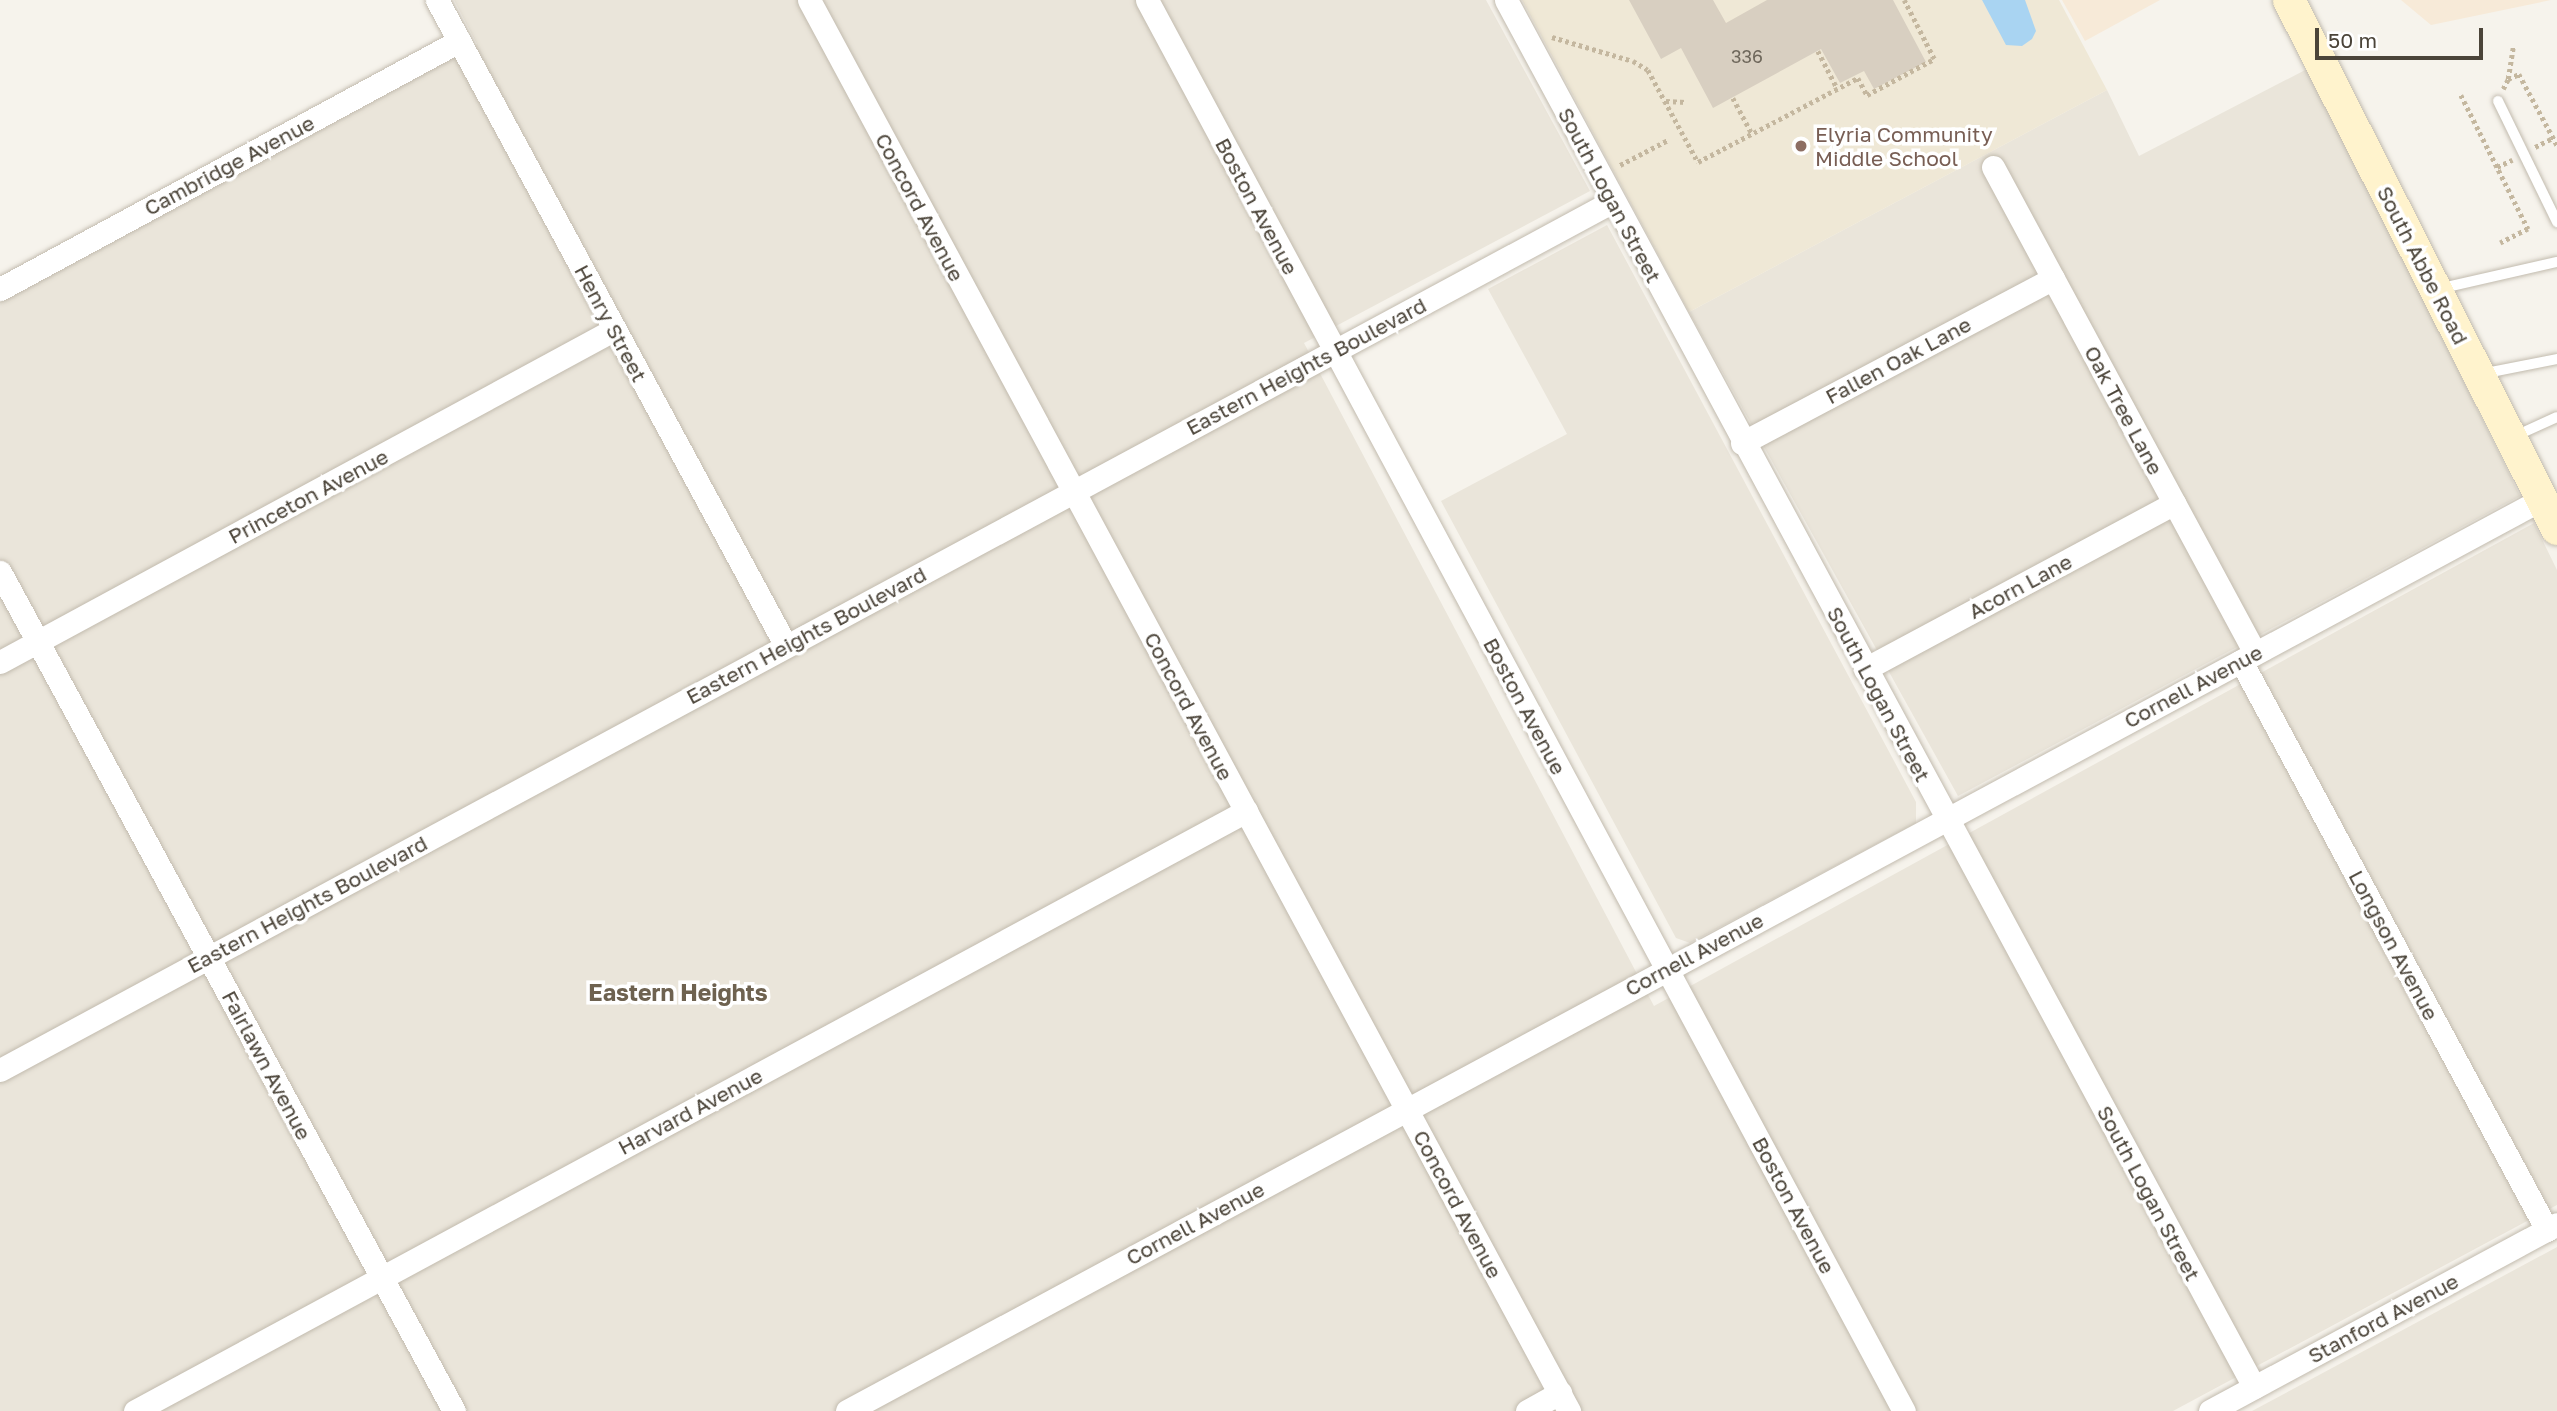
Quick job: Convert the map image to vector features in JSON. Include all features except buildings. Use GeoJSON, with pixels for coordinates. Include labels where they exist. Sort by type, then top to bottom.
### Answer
{"type":"FeatureCollection","features":[{"type":"Feature","properties":{"kind":"street","name":"Henry Street"},"geometry":{"type":"LineString","coordinates":[[437,0],[786,646]]}},
{"type":"Feature","properties":{"kind":"street","name":"Concord Avenue"},"geometry":{"type":"LineString","coordinates":[[809,0],[1564,1402]]}},
{"type":"Feature","properties":{"kind":"street","name":"Boston Avenue"},"geometry":{"type":"LineString","coordinates":[[1147,0],[1904,1411]]}},
{"type":"Feature","properties":{"kind":"street","name":"South Logan Street"},"geometry":{"type":"LineString","coordinates":[[1506,0],[1742,443],[2254,1387]]}},
{"type":"Feature","properties":{"kind":"street","name":"South Abbe Road"},"geometry":{"type":"LineString","coordinates":[[2289,0],[2557,529]]}},
{"type":"Feature","properties":{"kind":"street","name":"Cambridge Avenue"},"geometry":{"type":"LineString","coordinates":[[0,289],[459,41]]}},
{"type":"Feature","properties":{"kind":"street","name":"Oak Tree Lane"},"geometry":{"type":"LineString","coordinates":[[1993,167],[2174,503],[2248,657]]}},
{"type":"Feature","properties":{"kind":"street","name":"Eastern Heights Boulevard"},"geometry":{"type":"LineString","coordinates":[[0,1070],[1613,201]]}},
{"type":"Feature","properties":{"kind":"street","name":"Fallen Oak Lane"},"geometry":{"type":"LineString","coordinates":[[1742,443],[2053,278]]}},
{"type":"Feature","properties":{"kind":"street","name":"Princeton Avenue"},"geometry":{"type":"LineString","coordinates":[[0,662],[615,330]]}},
{"type":"Feature","properties":{"kind":"street","name":"Cornell Avenue"},"geometry":{"type":"LineString","coordinates":[[846,1411],[2542,499]]}},
{"type":"Feature","properties":{"kind":"street","name":"Acorn Lane"},"geometry":{"type":"LineString","coordinates":[[1865,669],[2174,503]]}},
{"type":"Feature","properties":{"kind":"street","name":"Fairlawn Avenue"},"geometry":{"type":"LineString","coordinates":[[0,572],[454,1411]]}},
{"type":"Feature","properties":{"kind":"street","name":"Longson Avenue"},"geometry":{"type":"LineString","coordinates":[[2248,657],[2552,1227]]}},
{"type":"Feature","properties":{"kind":"street","name":"Harvard Avenue"},"geometry":{"type":"LineString","coordinates":[[135,1411],[1246,811]]}},
{"type":"Feature","properties":{"kind":"street","name":"Stanford Avenue"},"geometry":{"type":"LineString","coordinates":[[2210,1411],[2552,1227]]}},
{"type":"Feature","properties":{"kind":"street"},"geometry":{"type":"LineString","coordinates":[[1527,1411],[1564,1402]]}},
{"type":"Feature","properties":{"kind":"lane"},"geometry":{"type":"LineString","coordinates":[[2498,101],[2557,222]]}},
{"type":"Feature","properties":{"kind":"lane"},"geometry":{"type":"LineString","coordinates":[[2435,289],[2557,262]]}},
{"type":"Feature","properties":{"kind":"lane"},"geometry":{"type":"LineString","coordinates":[[2478,374],[2557,359]]}},
{"type":"Feature","properties":{"kind":"lane"},"geometry":{"type":"LineString","coordinates":[[2511,439],[2557,417]]}},
{"type":"Feature","properties":{"kind":"path"},"geometry":{"type":"LineString","coordinates":[[1551,37],[1642,65],[1698,162],[1857,78],[1867,95],[1934,60],[1904,0]]}},
{"type":"Feature","properties":{"kind":"path"},"geometry":{"type":"LineString","coordinates":[[2508,79],[2513,46]]}},
{"type":"Feature","properties":{"kind":"path"},"geometry":{"type":"LineString","coordinates":[[1818,51],[1837,88]]}},
{"type":"Feature","properties":{"kind":"path"},"geometry":{"type":"LineString","coordinates":[[2519,74],[2557,145]]}},
{"type":"Feature","properties":{"kind":"path"},"geometry":{"type":"LineString","coordinates":[[2461,95],[2528,229],[2500,243]]}},
{"type":"Feature","properties":{"kind":"path"},"geometry":{"type":"LineString","coordinates":[[1733,98],[1752,133]]}},
{"type":"Feature","properties":{"kind":"path"},"geometry":{"type":"LineString","coordinates":[[1665,101],[1686,102]]}},
{"type":"Feature","properties":{"kind":"path"},"geometry":{"type":"LineString","coordinates":[[1620,165],[1668,140]]}},
{"type":"Feature","properties":{"kind":"shaded area"},"geometry":{"type":"Polygon","coordinates":[[[454,0],[1486,0],[1590,191],[1304,343],[1654,1006],[2534,523],[2557,570],[2557,1205],[2173,1411],[0,1411],[0,302],[477,44],[454,0]]]}},
{"type":"Feature","properties":{"kind":"shaded area","name":"Elyria Community Middle School"},"geometry":{"type":"Polygon","coordinates":[[[1522,0],[2059,0],[2107,90],[1689,312],[1522,0]]]}},
{"type":"Feature","properties":{"kind":"shaded area"},"geometry":{"type":"Polygon","coordinates":[[[2062,0],[2160,0],[2085,41],[2062,0]]]}},
{"type":"Feature","properties":{"kind":"shaded area"},"geometry":{"type":"Polygon","coordinates":[[[2401,0],[2551,0],[2431,25],[2401,0]]]}},
{"type":"Feature","properties":{"kind":"shaded area"},"geometry":{"type":"Polygon","coordinates":[[[2309,68],[2520,496],[1958,796],[1689,312],[2107,90],[2139,156],[2309,68]]]}},
{"type":"Feature","properties":{"kind":"shaded area"},"geometry":{"type":"Polygon","coordinates":[[[1607,225],[1916,802],[1916,823],[1690,943],[1676,938],[1441,501],[1567,434],[1488,289],[1607,225]]]}},
{"type":"Feature","properties":{"kind":"shaded area"},"geometry":{"type":"Polygon","coordinates":[[[2557,1247],[2557,1411],[2252,1411],[2557,1247]]]}},
{"type":"Feature","properties":{"kind":"water"},"geometry":{"type":"Polygon","coordinates":[[[1982,0],[2025,0],[2036,31],[2032,39],[2022,46],[2006,45],[1982,0]]]}},
{"type":"Feature","properties":{"kind":"place","name":"Elyria Community Middle School"},"geometry":{"type":"Point","coordinates":[1801,146]}},
{"type":"Feature","properties":{"kind":"district","name":"Eastern Heights"},"geometry":{"type":"Point","coordinates":[678,992]}}]}
